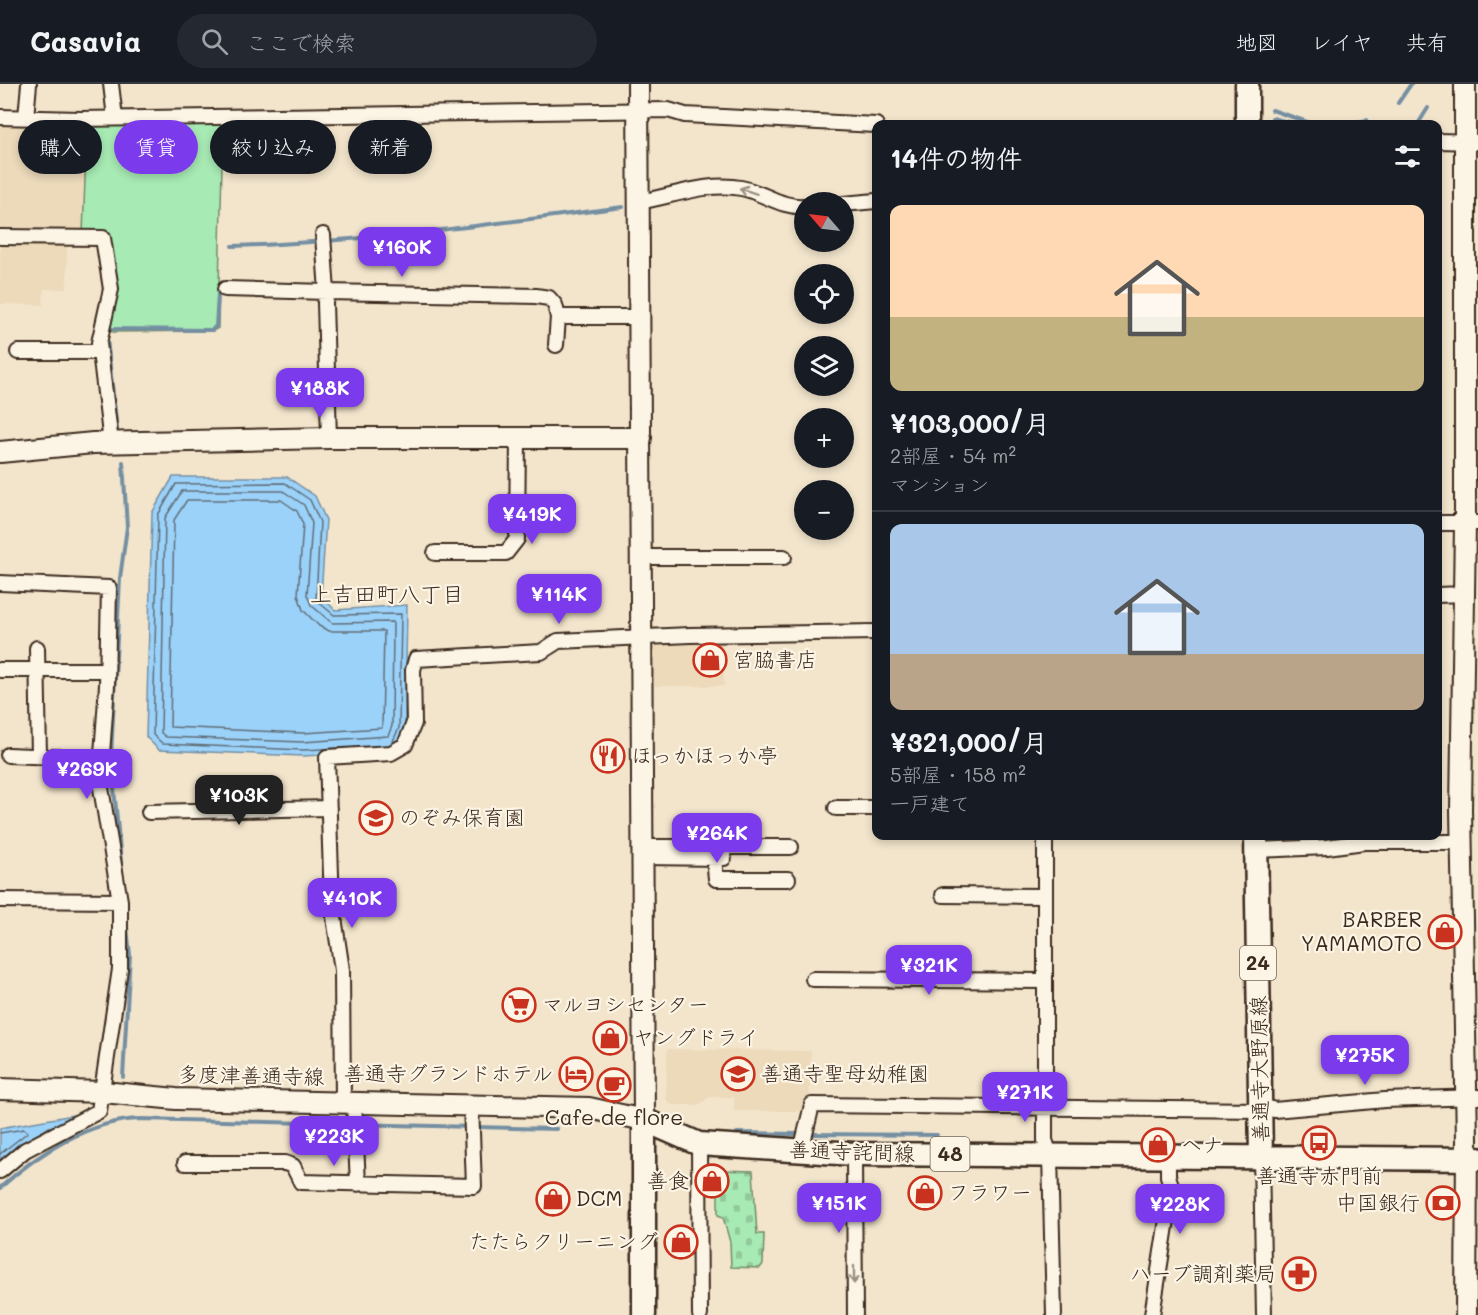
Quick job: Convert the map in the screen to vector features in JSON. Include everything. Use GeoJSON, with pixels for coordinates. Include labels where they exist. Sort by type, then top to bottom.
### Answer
{"type":"FeatureCollection","features":[{"type":"Feature","properties":{"kind":"main road"},"geometry":{"type":"LineString","coordinates":[[1247,84],[1247,120]]}},
{"type":"Feature","properties":{"kind":"main road","name":"善通寺大野原線"},"geometry":{"type":"LineString","coordinates":[[1256,843],[1261,1158],[1472,1159]]}},
{"type":"Feature","properties":{"kind":"main road"},"geometry":{"type":"LineString","coordinates":[[644,1120],[644,1315]]}},
{"type":"Feature","properties":{"kind":"main road","name":"善通寺詫間線"},"geometry":{"type":"LineString","coordinates":[[644,1120],[699,1144],[801,1151],[854,1154],[1261,1158]]}},
{"type":"Feature","properties":{"kind":"street"},"geometry":{"type":"LineString","coordinates":[[26,117],[29,84]]}},
{"type":"Feature","properties":{"kind":"street"},"geometry":{"type":"LineString","coordinates":[[111,84],[115,118]]}},
{"type":"Feature","properties":{"kind":"street"},"geometry":{"type":"LineString","coordinates":[[638,84],[642,438],[644,1120]]}},
{"type":"Feature","properties":{"kind":"street"},"geometry":{"type":"LineString","coordinates":[[1465,84],[1471,142],[1472,523],[1464,594],[1461,842],[1472,1097],[1466,1315]]}},
{"type":"Feature","properties":{"kind":"street"},"geometry":{"type":"LineString","coordinates":[[0,117],[115,118],[668,110],[685,115],[872,125]]}},
{"type":"Feature","properties":{"kind":"street"},"geometry":{"type":"LineString","coordinates":[[1442,141],[1471,142]]}},
{"type":"Feature","properties":{"kind":"street"},"geometry":{"type":"LineString","coordinates":[[639,202],[714,185],[744,188],[775,201],[794,204]]}},
{"type":"Feature","properties":{"kind":"street"},"geometry":{"type":"LineString","coordinates":[[854,203],[872,201]]}},
{"type":"Feature","properties":{"kind":"street"},"geometry":{"type":"LineString","coordinates":[[0,237],[103,238],[111,289],[99,343],[111,443]]}},
{"type":"Feature","properties":{"kind":"street"},"geometry":{"type":"LineString","coordinates":[[323,239],[327,292],[325,303],[329,438]]}},
{"type":"Feature","properties":{"kind":"street"},"geometry":{"type":"LineString","coordinates":[[225,289],[549,298],[555,305],[558,317],[556,345]]}},
{"type":"Feature","properties":{"kind":"street"},"geometry":{"type":"LineString","coordinates":[[558,317],[640,317]]}},
{"type":"Feature","properties":{"kind":"street"},"geometry":{"type":"LineString","coordinates":[[18,352],[62,350],[100,352]]}},
{"type":"Feature","properties":{"kind":"street"},"geometry":{"type":"LineString","coordinates":[[435,553],[506,553],[517,539],[518,437]]}},
{"type":"Feature","properties":{"kind":"street"},"geometry":{"type":"LineString","coordinates":[[0,452],[111,443],[329,438],[642,438]]}},
{"type":"Feature","properties":{"kind":"street"},"geometry":{"type":"LineString","coordinates":[[1442,523],[1472,523]]}},
{"type":"Feature","properties":{"kind":"street"},"geometry":{"type":"LineString","coordinates":[[642,557],[784,557]]}},
{"type":"Feature","properties":{"kind":"street"},"geometry":{"type":"LineString","coordinates":[[0,583],[109,588],[107,670],[100,782],[120,901],[120,969],[99,1111],[25,1150],[0,1171]]}},
{"type":"Feature","properties":{"kind":"street"},"geometry":{"type":"LineString","coordinates":[[1442,595],[1464,594]]}},
{"type":"Feature","properties":{"kind":"street"},"geometry":{"type":"LineString","coordinates":[[358,1184],[342,970],[332,904],[327,757],[391,753],[405,745],[414,723],[413,670],[416,659],[541,652],[558,641],[872,632]]}},
{"type":"Feature","properties":{"kind":"street"},"geometry":{"type":"LineString","coordinates":[[37,648],[39,756]]}},
{"type":"Feature","properties":{"kind":"street"},"geometry":{"type":"LineString","coordinates":[[0,670],[107,670]]}},
{"type":"Feature","properties":{"kind":"street"},"geometry":{"type":"LineString","coordinates":[[8,755],[101,759]]}},
{"type":"Feature","properties":{"kind":"street"},"geometry":{"type":"LineString","coordinates":[[149,812],[329,808]]}},
{"type":"Feature","properties":{"kind":"street"},"geometry":{"type":"LineString","coordinates":[[836,808],[872,808]]}},
{"type":"Feature","properties":{"kind":"street"},"geometry":{"type":"LineString","coordinates":[[1045,840],[1045,1140],[1050,1155],[1054,1315]]}},
{"type":"Feature","properties":{"kind":"street"},"geometry":{"type":"LineString","coordinates":[[1256,843],[1327,847],[1364,842],[1461,842]]}},
{"type":"Feature","properties":{"kind":"street"},"geometry":{"type":"LineString","coordinates":[[642,852],[791,848]]}},
{"type":"Feature","properties":{"kind":"street"},"geometry":{"type":"LineString","coordinates":[[642,852],[719,858],[716,879],[788,879]]}},
{"type":"Feature","properties":{"kind":"street"},"geometry":{"type":"LineString","coordinates":[[943,895],[1045,896]]}},
{"type":"Feature","properties":{"kind":"street"},"geometry":{"type":"LineString","coordinates":[[0,900],[120,901]]}},
{"type":"Feature","properties":{"kind":"street"},"geometry":{"type":"LineString","coordinates":[[813,979],[1045,981]]}},
{"type":"Feature","properties":{"kind":"street","name":"多度津善通寺線"},"geometry":{"type":"LineString","coordinates":[[0,1089],[103,1092],[351,1113],[471,1120],[589,1108],[644,1120]]}},
{"type":"Feature","properties":{"kind":"street"},"geometry":{"type":"LineString","coordinates":[[801,1151],[812,1105],[1261,1108],[1275,1110],[1385,1100],[1472,1097]]}},
{"type":"Feature","properties":{"kind":"street"},"geometry":{"type":"LineString","coordinates":[[185,1163],[285,1163],[293,1166],[301,1182],[474,1186],[471,1120]]}},
{"type":"Feature","properties":{"kind":"street"},"geometry":{"type":"LineString","coordinates":[[699,1144],[700,1315]]}},
{"type":"Feature","properties":{"kind":"street"},"geometry":{"type":"LineString","coordinates":[[854,1154],[855,1315]]}},
{"type":"Feature","properties":{"kind":"street"},"geometry":{"type":"LineString","coordinates":[[1152,1315],[1172,1188],[1168,1176],[1168,1156]]}},
{"type":"Feature","properties":{"kind":"street"},"geometry":{"type":"LineString","coordinates":[[1261,1158],[1264,1315]]}},
{"type":"Feature","properties":{"kind":"shaded area"},"geometry":{"type":"Polygon","coordinates":[[[0,122],[18,122],[18,174],[102,174],[102,124],[114,125],[114,174],[198,174],[198,123],[210,123],[210,174],[222,174],[218,328],[213,331],[113,332],[108,234],[67,235],[67,289],[44,289],[43,305],[0,304],[0,122]]]}},
{"type":"Feature","properties":{"kind":"shaded area"},"geometry":{"type":"Polygon","coordinates":[[[723,639],[724,686],[654,686],[654,647],[659,641],[723,639]]]}},
{"type":"Feature","properties":{"kind":"shaded area","name":"善通寺聖母幼稚園"},"geometry":{"type":"Polygon","coordinates":[[[667,1049],[811,1051],[809,1111],[734,1111],[734,1097],[710,1097],[698,1105],[672,1105],[666,1099],[667,1049]]]}},
{"type":"Feature","properties":{"kind":"green space"},"geometry":{"type":"Polygon","coordinates":[[[198,123],[210,123],[210,174],[222,174],[218,328],[213,331],[113,332],[107,329],[108,234],[83,234],[85,174],[102,174],[102,124],[114,124],[114,174],[198,174],[198,123]]]}},
{"type":"Feature","properties":{"kind":"green space"},"geometry":{"type":"Polygon","coordinates":[[[718,1170],[753,1171],[757,1234],[764,1234],[763,1264],[760,1268],[731,1267],[730,1242],[723,1217],[718,1215],[718,1170]]]}},
{"type":"Feature","properties":{"kind":"water"},"geometry":{"type":"Polygon","coordinates":[[[173,477],[287,477],[315,496],[326,520],[321,596],[335,610],[407,605],[405,729],[400,745],[390,751],[303,756],[159,750],[146,737],[152,513],[173,477]]]}},
{"type":"Feature","properties":{"kind":"water"},"geometry":{"type":"Polygon","coordinates":[[[73,1115],[80,1117],[73,1122],[49,1127],[0,1162],[0,1128],[73,1115]]]}},
{"type":"Feature","properties":{"kind":"waterway"},"geometry":{"type":"LineString","coordinates":[[1398,103],[1411,84]]}},
{"type":"Feature","properties":{"kind":"waterway"},"geometry":{"type":"LineString","coordinates":[[1420,120],[1428,108]]}},
{"type":"Feature","properties":{"kind":"waterway"},"geometry":{"type":"LineString","coordinates":[[1272,110],[1301,120]]}},
{"type":"Feature","properties":{"kind":"waterway"},"geometry":{"type":"LineString","coordinates":[[1272,118],[1280,120]]}},
{"type":"Feature","properties":{"kind":"waterway"},"geometry":{"type":"LineString","coordinates":[[232,246],[330,241],[477,226],[623,207]]}},
{"type":"Feature","properties":{"kind":"waterway"},"geometry":{"type":"LineString","coordinates":[[109,329],[212,330],[216,326],[218,294]]}},
{"type":"Feature","properties":{"kind":"waterway"},"geometry":{"type":"LineString","coordinates":[[107,339],[117,430]]}},
{"type":"Feature","properties":{"kind":"waterway"},"geometry":{"type":"LineString","coordinates":[[122,872],[111,757],[120,578],[127,527],[123,462]]}},
{"type":"Feature","properties":{"kind":"waterway"},"geometry":{"type":"LineString","coordinates":[[123,1077],[130,955],[126,919]]}},
{"type":"Feature","properties":{"kind":"waterway"},"geometry":{"type":"LineString","coordinates":[[0,1188],[30,1163],[65,1141],[102,1125],[122,1121],[141,1119],[557,1129]]}},
{"type":"Feature","properties":{"kind":"waterway"},"geometry":{"type":"LineString","coordinates":[[737,1133],[797,1134]]}},
{"type":"Feature","properties":{"kind":"waterway"},"geometry":{"type":"LineString","coordinates":[[810,1134],[937,1135]]}},
{"type":"Feature","properties":{"kind":"place","name":"宮脇書店"},"geometry":{"type":"Point","coordinates":[710,660]}},
{"type":"Feature","properties":{"kind":"place","name":"ほっかほっか亭"},"geometry":{"type":"Point","coordinates":[608,756]}},
{"type":"Feature","properties":{"kind":"place","name":"のぞみ保育園"},"geometry":{"type":"Point","coordinates":[376,818]}},
{"type":"Feature","properties":{"kind":"place","name":"BARBER YAMAMOTO"},"geometry":{"type":"Point","coordinates":[1445,932]}},
{"type":"Feature","properties":{"kind":"place","name":"マルヨシセンター"},"geometry":{"type":"Point","coordinates":[519,1005]}},
{"type":"Feature","properties":{"kind":"place","name":"ヤングドライ"},"geometry":{"type":"Point","coordinates":[610,1038]}},
{"type":"Feature","properties":{"kind":"place","name":"善通寺グランドホテル"},"geometry":{"type":"Point","coordinates":[576,1074]}},
{"type":"Feature","properties":{"kind":"place","name":"善通寺聖母幼稚園"},"geometry":{"type":"Point","coordinates":[738,1074]}},
{"type":"Feature","properties":{"kind":"place","name":"Cafe de flore"},"geometry":{"type":"Point","coordinates":[614,1085]}},
{"type":"Feature","properties":{"kind":"place","name":"善通寺赤門前"},"geometry":{"type":"Point","coordinates":[1319,1143]}},
{"type":"Feature","properties":{"kind":"place","name":"ヘナ"},"geometry":{"type":"Point","coordinates":[1158,1145]}},
{"type":"Feature","properties":{"kind":"place","name":"善食"},"geometry":{"type":"Point","coordinates":[712,1181]}},
{"type":"Feature","properties":{"kind":"place","name":"フラワー"},"geometry":{"type":"Point","coordinates":[925,1193]}},
{"type":"Feature","properties":{"kind":"place","name":"DCM"},"geometry":{"type":"Point","coordinates":[553,1199]}},
{"type":"Feature","properties":{"kind":"place","name":"中国銀行"},"geometry":{"type":"Point","coordinates":[1443,1203]}},
{"type":"Feature","properties":{"kind":"place","name":"たたらクリーニング"},"geometry":{"type":"Point","coordinates":[681,1242]}},
{"type":"Feature","properties":{"kind":"place","name":"ハーブ調剤薬局"},"geometry":{"type":"Point","coordinates":[1299,1274]}},
{"type":"Feature","properties":{"kind":"district","name":"上吉田町八丁目"},"geometry":{"type":"Point","coordinates":[387,594]}}]}
